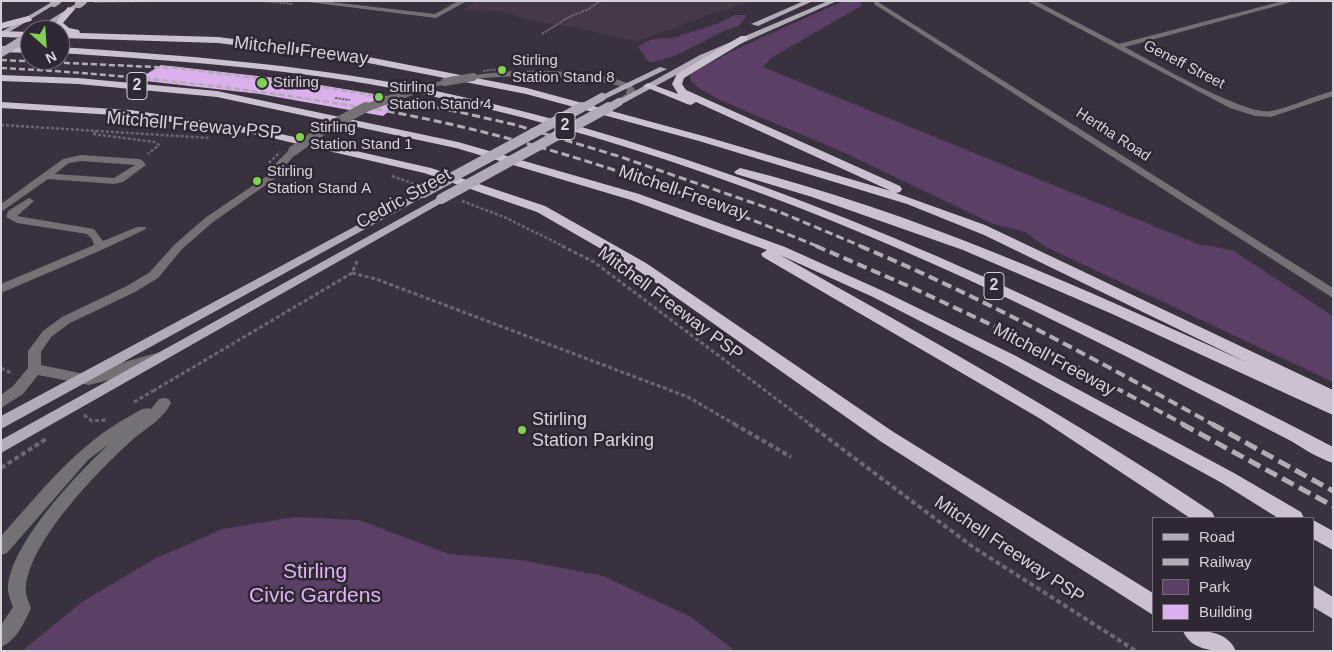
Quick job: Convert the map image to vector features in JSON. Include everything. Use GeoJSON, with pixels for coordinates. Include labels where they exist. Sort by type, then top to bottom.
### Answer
{"type":"FeatureCollection","features":[{"type":"Feature","properties":{"kind":"highway"},"geometry":{"type":"LineString","coordinates":[[77,5],[59,23],[62,27],[67,31],[110,36]]}},
{"type":"Feature","properties":{"kind":"highway"},"geometry":{"type":"LineString","coordinates":[[2,32],[28,19]]}},
{"type":"Feature","properties":{"kind":"highway"},"geometry":{"type":"LineString","coordinates":[[2,32],[20,34]]}},
{"type":"Feature","properties":{"kind":"highway"},"geometry":{"type":"LineString","coordinates":[[70,35],[218,40],[353,57],[527,91],[704,139],[902,198],[988,232]]}},
{"type":"Feature","properties":{"kind":"highway"},"geometry":{"type":"LineString","coordinates":[[744,38],[680,76],[677,84],[682,92],[818,152],[1333,397]]}},
{"type":"Feature","properties":{"kind":"highway"},"geometry":{"type":"LineString","coordinates":[[1,49],[20,50]]}},
{"type":"Feature","properties":{"kind":"highway","name":"Mitchell Freeway"},"geometry":{"type":"LineString","coordinates":[[70,51],[227,63],[371,81],[488,106],[642,148],[755,187],[903,244],[1059,316],[1333,456]]}},
{"type":"Feature","properties":{"kind":"highway","name":"Mitchell Freeway"},"geometry":{"type":"LineString","coordinates":[[1,78],[78,81],[217,94],[458,145],[635,197],[722,228],[830,271],[1008,359],[1228,478],[1292,517]]}},
{"type":"Feature","properties":{"kind":"highway"},"geometry":{"type":"LineString","coordinates":[[648,86],[693,103],[721,110]]}},
{"type":"Feature","properties":{"kind":"highway"},"geometry":{"type":"LineString","coordinates":[[1,106],[130,113],[259,132],[427,170],[541,209],[641,266],[886,436],[1152,604]]}},
{"type":"Feature","properties":{"kind":"highway"},"geometry":{"type":"LineString","coordinates":[[1,112],[130,113]]}},
{"type":"Feature","properties":{"kind":"highway"},"geometry":{"type":"LineString","coordinates":[[642,148],[783,183],[856,206],[962,246],[1180,339],[1333,409]]}},
{"type":"Feature","properties":{"kind":"highway"},"geometry":{"type":"LineString","coordinates":[[722,228],[994,383],[1156,484],[1204,517]]}},
{"type":"Feature","properties":{"kind":"highway"},"geometry":{"type":"LineString","coordinates":[[1314,530],[1333,541]]}},
{"type":"Feature","properties":{"kind":"highway"},"geometry":{"type":"LineString","coordinates":[[1314,596],[1333,609]]}},
{"type":"Feature","properties":{"kind":"highway"},"geometry":{"type":"LineString","coordinates":[[1196,632],[1225,651]]}},
{"type":"Feature","properties":{"kind":"main road"},"geometry":{"type":"LineString","coordinates":[[785,11],[796,1]]}},
{"type":"Feature","properties":{"kind":"main road","name":"Cedric Street"},"geometry":{"type":"LineString","coordinates":[[1,423],[423,190],[623,84],[636,81],[810,1]]}},
{"type":"Feature","properties":{"kind":"main road","name":"Cedric Street"},"geometry":{"type":"LineString","coordinates":[[1,447],[441,199],[648,86],[744,38],[834,1]]}},
{"type":"Feature","properties":{"kind":"main road"},"geometry":{"type":"LineString","coordinates":[[28,19],[56,2]]}},
{"type":"Feature","properties":{"kind":"main road"},"geometry":{"type":"LineString","coordinates":[[54,20],[77,5]]}},
{"type":"Feature","properties":{"kind":"main road"},"geometry":{"type":"LineString","coordinates":[[1,53],[20,41]]}},
{"type":"Feature","properties":{"kind":"street"},"geometry":{"type":"LineString","coordinates":[[303,1],[436,16],[459,2]]}},
{"type":"Feature","properties":{"kind":"street"},"geometry":{"type":"LineString","coordinates":[[363,8],[372,1]]}},
{"type":"Feature","properties":{"kind":"street","name":"Geneff Street"},"geometry":{"type":"LineString","coordinates":[[1030,1],[1234,106],[1255,113],[1271,114],[1332,94]]}},
{"type":"Feature","properties":{"kind":"street"},"geometry":{"type":"LineString","coordinates":[[1118,47],[1292,1]]}},
{"type":"Feature","properties":{"kind":"street"},"geometry":{"type":"LineString","coordinates":[[424,14],[459,2]]}},
{"type":"Feature","properties":{"kind":"street","name":"Hertha Road"},"geometry":{"type":"LineString","coordinates":[[876,3],[1333,294]]}},
{"type":"Feature","properties":{"kind":"street"},"geometry":{"type":"LineString","coordinates":[[1,404],[18,390],[35,369],[34,350],[47,334],[66,320],[131,289],[154,275],[178,247],[209,220],[270,178],[280,164],[308,139],[357,111],[423,87],[464,78],[499,74],[558,73],[623,84],[631,89],[630,95],[619,102]]}},
{"type":"Feature","properties":{"kind":"street"},"geometry":{"type":"LineString","coordinates":[[636,81],[648,86]]}},
{"type":"Feature","properties":{"kind":"street"},"geometry":{"type":"LineString","coordinates":[[1,209],[44,176],[66,161],[81,158],[139,162],[141,164],[114,181],[44,176]]}},
{"type":"Feature","properties":{"kind":"street"},"geometry":{"type":"LineString","coordinates":[[15,199],[29,201],[12,213],[11,217],[17,220],[90,231],[97,238],[100,247]]}},
{"type":"Feature","properties":{"kind":"street"},"geometry":{"type":"LineString","coordinates":[[1,289],[141,229]]}},
{"type":"Feature","properties":{"kind":"street"},"geometry":{"type":"LineString","coordinates":[[35,369],[89,380],[108,376],[126,366],[160,357]]}},
{"type":"Feature","properties":{"kind":"street"},"geometry":{"type":"LineString","coordinates":[[1,548],[83,456],[118,429],[164,403],[159,412],[100,460],[37,536],[22,564],[17,588],[22,608],[11,628],[1,638]]}},
{"type":"Feature","properties":{"kind":"path"},"geometry":{"type":"LineString","coordinates":[[91,2],[156,1]]}},
{"type":"Feature","properties":{"kind":"path"},"geometry":{"type":"LineString","coordinates":[[542,34],[569,17],[589,9],[600,1]]}},
{"type":"Feature","properties":{"kind":"path","name":"Mitchell Freeway PSP"},"geometry":{"type":"LineString","coordinates":[[1,125],[215,138]]}},
{"type":"Feature","properties":{"kind":"path"},"geometry":{"type":"LineString","coordinates":[[97,130],[93,134],[97,136],[155,142],[158,145],[139,162]]}},
{"type":"Feature","properties":{"kind":"path"},"geometry":{"type":"LineString","coordinates":[[386,173],[423,190]]}},
{"type":"Feature","properties":{"kind":"path","name":"Mitchell Freeway PSP"},"geometry":{"type":"LineString","coordinates":[[459,200],[504,217],[594,262],[973,547],[1136,651]]}},
{"type":"Feature","properties":{"kind":"path"},"geometry":{"type":"LineString","coordinates":[[152,391],[352,273],[357,261],[362,259]]}},
{"type":"Feature","properties":{"kind":"path"},"geometry":{"type":"LineString","coordinates":[[352,273],[376,279],[688,397],[791,457]]}},
{"type":"Feature","properties":{"kind":"path"},"geometry":{"type":"LineString","coordinates":[[1,368],[13,374]]}},
{"type":"Feature","properties":{"kind":"shaded area"},"geometry":{"type":"Polygon","coordinates":[[[476,1],[755,1],[717,12],[637,42],[572,27],[535,22],[499,11],[462,10],[476,1]]]}},
{"type":"Feature","properties":{"kind":"green space"},"geometry":{"type":"Polygon","coordinates":[[[843,1],[861,1],[861,6],[771,58],[763,67],[1198,244],[1232,250],[1333,316],[1333,382],[1046,247],[1025,232],[993,224],[845,153],[720,100],[700,89],[690,80],[691,74],[728,53],[843,1]]]}},
{"type":"Feature","properties":{"kind":"green space"},"geometry":{"type":"Polygon","coordinates":[[[735,15],[747,15],[739,26],[672,57],[649,62],[638,47],[653,39],[670,39],[719,23],[735,15]]]}},
{"type":"Feature","properties":{"kind":"green space","name":"Stirling Civic Gardens"},"geometry":{"type":"Polygon","coordinates":[[[294,517],[359,520],[449,554],[521,560],[603,576],[691,617],[735,651],[22,651],[82,602],[154,559],[223,529],[294,517]]]}},
{"type":"Feature","properties":{"kind":"building"},"geometry":{"type":"Polygon","coordinates":[[[161,65],[284,79],[404,99],[383,116],[260,94],[137,80],[161,65]]]}},
{"type":"Feature","properties":{"kind":"railway"},"geometry":{"type":"LineString","coordinates":[[1,60],[177,68],[295,83],[403,100],[442,109]]}},
{"type":"Feature","properties":{"kind":"railway"},"geometry":{"type":"LineString","coordinates":[[1,68],[94,74],[186,83],[371,109]]}},
{"type":"Feature","properties":{"kind":"railway"},"geometry":{"type":"LineString","coordinates":[[363,107],[480,131],[595,164],[708,203],[819,247]]}},
{"type":"Feature","properties":{"kind":"railway"},"geometry":{"type":"LineString","coordinates":[[437,107],[516,125],[621,157],[782,213],[863,247]]}},
{"type":"Feature","properties":{"kind":"railway"},"geometry":{"type":"LineString","coordinates":[[816,246],[913,288],[1045,350],[1185,425]]}},
{"type":"Feature","properties":{"kind":"railway"},"geometry":{"type":"LineString","coordinates":[[860,246],[995,308],[1214,425]]}},
{"type":"Feature","properties":{"kind":"railway"},"geometry":{"type":"LineString","coordinates":[[1182,424],[1333,506]]}},
{"type":"Feature","properties":{"kind":"railway"},"geometry":{"type":"LineString","coordinates":[[1212,424],[1333,491]]}},
{"type":"Feature","properties":{"kind":"place","name":"Stirling Station Stand 8"},"geometry":{"type":"Point","coordinates":[502,70]}},
{"type":"Feature","properties":{"kind":"place","name":"Stirling"},"geometry":{"type":"Point","coordinates":[262,83]}},
{"type":"Feature","properties":{"kind":"place","name":"Stirling Station Stand 4"},"geometry":{"type":"Point","coordinates":[379,97]}},
{"type":"Feature","properties":{"kind":"place","name":"Stirling Station Stand 1"},"geometry":{"type":"Point","coordinates":[300,137]}},
{"type":"Feature","properties":{"kind":"place","name":"Stirling Station Stand A"},"geometry":{"type":"Point","coordinates":[257,181]}},
{"type":"Feature","properties":{"kind":"place","name":"Stirling Station Parking"},"geometry":{"type":"Point","coordinates":[522,430]}}]}
